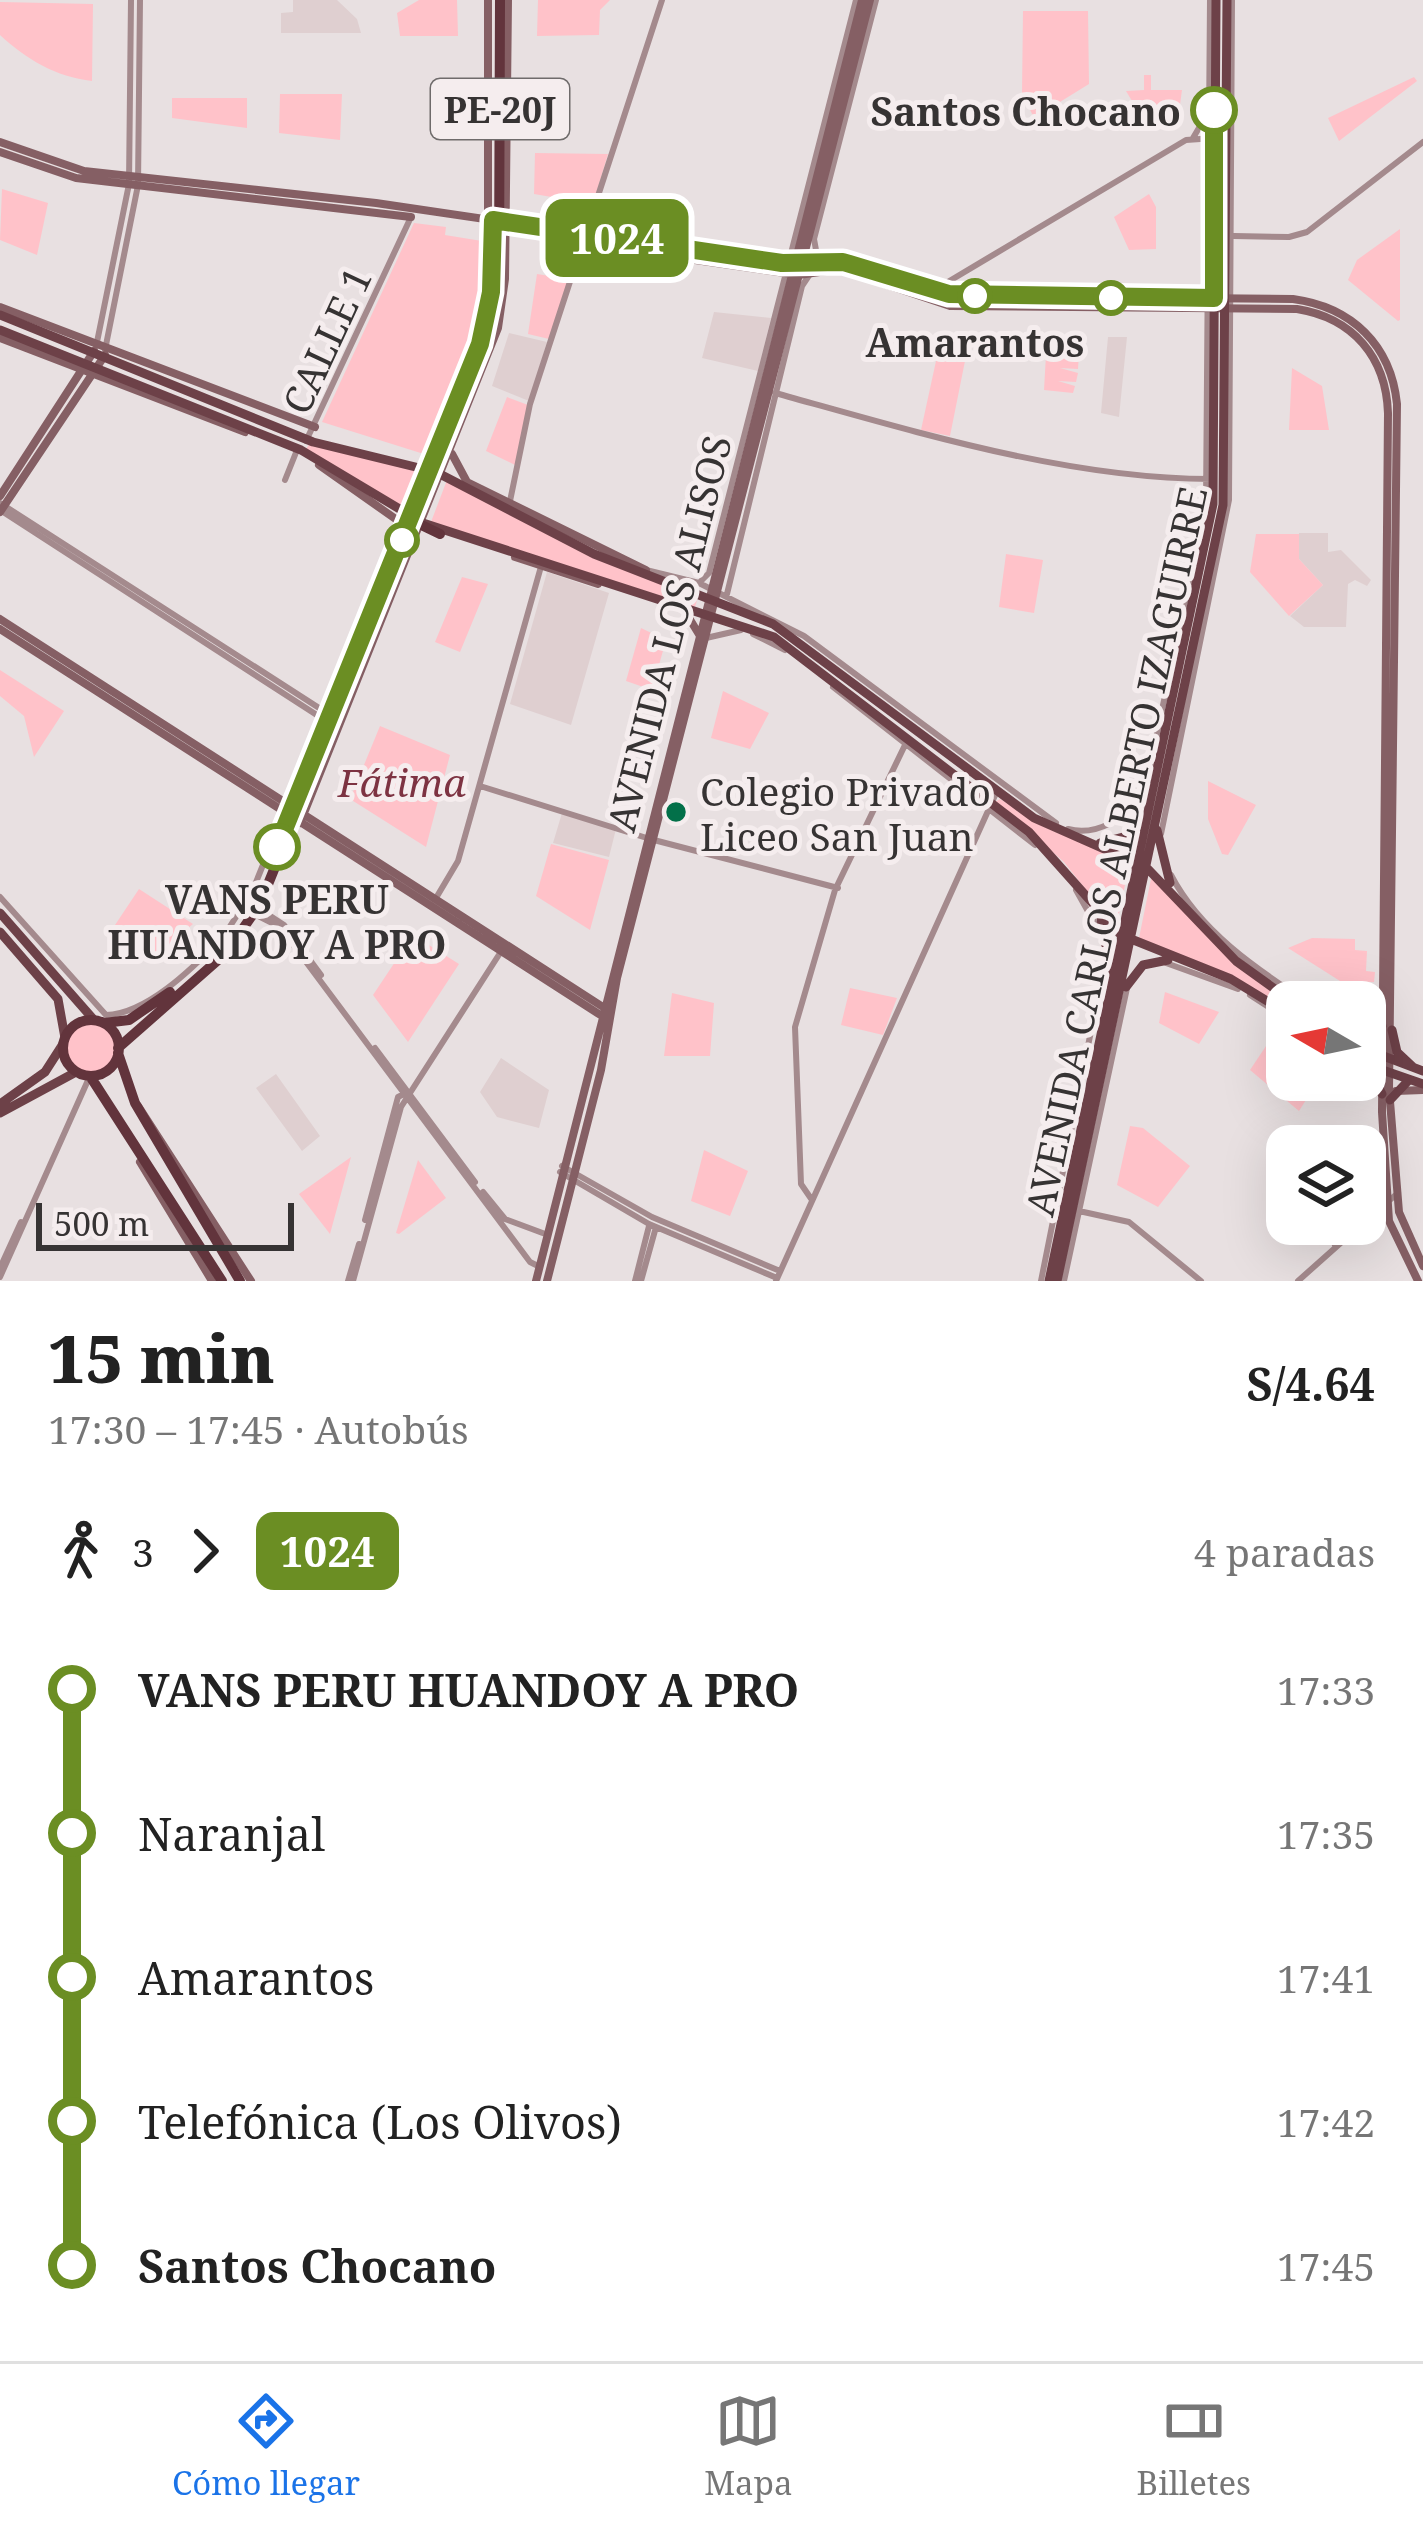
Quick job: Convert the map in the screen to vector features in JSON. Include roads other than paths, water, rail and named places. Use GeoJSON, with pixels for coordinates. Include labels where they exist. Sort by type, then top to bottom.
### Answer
{"type":"FeatureCollection","features":[{"type":"Feature","properties":{"kind":"highway","name":"PE-20J"},"geometry":{"type":"LineString","coordinates":[[101,1018],[139,1014],[211,959],[237,929],[294,814],[326,716],[436,472],[487,319],[496,224],[498,1]]}},
{"type":"Feature","properties":{"kind":"highway","name":"PE-20J"},"geometry":{"type":"LineString","coordinates":[[118,1051],[226,953],[256,911],[411,529]]}},
{"type":"Feature","properties":{"kind":"highway"},"geometry":{"type":"LineString","coordinates":[[411,529],[440,534]]}},
{"type":"Feature","properties":{"kind":"highway"},"geometry":{"type":"LineString","coordinates":[[219,941],[237,929]]}},
{"type":"Feature","properties":{"kind":"highway"},"geometry":{"type":"LineString","coordinates":[[222,1281],[127,1127],[85,1075],[65,1060],[64,1040],[80,1022],[101,1018],[136,1105],[240,1281]]}},
{"type":"Feature","properties":{"kind":"highway"},"geometry":{"type":"LineString","coordinates":[[85,1075],[111,1067],[118,1051]]}},
{"type":"Feature","properties":{"kind":"main road","name":"AVENIDA LOS ALISOS"},"geometry":{"type":"LineString","coordinates":[[794,270],[810,234],[866,0]]}},
{"type":"Feature","properties":{"kind":"main road","name":"AVENIDA LOS ALISOS"},"geometry":{"type":"LineString","coordinates":[[536,1281],[866,0]]}},
{"type":"Feature","properties":{"kind":"main road","name":"AVENIDA CARLOS ALBERTO IZAGUIRRE"},"geometry":{"type":"LineString","coordinates":[[1142,865],[1156,820],[1158,788],[1171,762],[1223,505],[1221,44],[1213,0]]}},
{"type":"Feature","properties":{"kind":"main road","name":"AVENIDA CARLOS ALBERTO IZAGUIRRE"},"geometry":{"type":"LineString","coordinates":[[1053,1281],[1106,1051],[1158,788],[1210,479],[1219,303],[1228,236],[1220,138],[1211,103],[1229,0]]}},
{"type":"Feature","properties":{"kind":"main road"},"geometry":{"type":"LineString","coordinates":[[1210,28],[1232,71]]}},
{"type":"Feature","properties":{"kind":"main road"},"geometry":{"type":"LineString","coordinates":[[0,142],[52,164],[134,180]]}},
{"type":"Feature","properties":{"kind":"main road"},"geometry":{"type":"LineString","coordinates":[[0,152],[60,174],[586,234],[662,251],[794,270],[825,265],[977,296],[1219,303]]}},
{"type":"Feature","properties":{"kind":"main road"},"geometry":{"type":"LineString","coordinates":[[436,472],[452,449],[498,328],[496,224]]}},
{"type":"Feature","properties":{"kind":"main road"},"geometry":{"type":"LineString","coordinates":[[810,234],[825,265],[945,305],[1318,304],[1367,333],[1394,378],[1386,1049]]}},
{"type":"Feature","properties":{"kind":"main road"},"geometry":{"type":"LineString","coordinates":[[2,313],[100,349]]}},
{"type":"Feature","properties":{"kind":"main road"},"geometry":{"type":"LineString","coordinates":[[2,313],[142,368],[315,427]]}},
{"type":"Feature","properties":{"kind":"main road"},"geometry":{"type":"LineString","coordinates":[[0,333],[9,326],[2,313]]}},
{"type":"Feature","properties":{"kind":"main road"},"geometry":{"type":"LineString","coordinates":[[16,338],[23,324]]}},
{"type":"Feature","properties":{"kind":"main road"},"geometry":{"type":"LineString","coordinates":[[0,333],[55,357]]}},
{"type":"Feature","properties":{"kind":"main road"},"geometry":{"type":"LineString","coordinates":[[0,333],[90,372],[309,440],[436,472],[650,574],[713,590],[818,650],[896,716],[1043,823],[1142,865],[1172,888],[1229,955],[1266,982]]}},
{"type":"Feature","properties":{"kind":"main road"},"geometry":{"type":"LineString","coordinates":[[1,506],[90,372],[100,349]]}},
{"type":"Feature","properties":{"kind":"main road"},"geometry":{"type":"LineString","coordinates":[[142,368],[175,398]]}},
{"type":"Feature","properties":{"kind":"main road"},"geometry":{"type":"LineString","coordinates":[[90,372],[175,398],[297,451],[411,529],[500,549]]}},
{"type":"Feature","properties":{"kind":"main road"},"geometry":{"type":"LineString","coordinates":[[452,449],[462,478],[509,506]]}},
{"type":"Feature","properties":{"kind":"main road"},"geometry":{"type":"LineString","coordinates":[[411,529],[500,549],[686,613],[708,615]]}},
{"type":"Feature","properties":{"kind":"main road"},"geometry":{"type":"LineString","coordinates":[[294,814],[411,529]]}},
{"type":"Feature","properties":{"kind":"main road"},"geometry":{"type":"LineString","coordinates":[[542,563],[653,595],[789,647],[1046,848],[1084,898],[1126,938],[1176,963],[1216,973],[1266,1003]]}},
{"type":"Feature","properties":{"kind":"main road"},"geometry":{"type":"LineString","coordinates":[[638,596],[653,595]]}},
{"type":"Feature","properties":{"kind":"main road"},"geometry":{"type":"LineString","coordinates":[[686,613],[703,637]]}},
{"type":"Feature","properties":{"kind":"main road"},"geometry":{"type":"LineString","coordinates":[[0,619],[226,772]]}},
{"type":"Feature","properties":{"kind":"main road"},"geometry":{"type":"LineString","coordinates":[[0,628],[435,900],[503,949]]}},
{"type":"Feature","properties":{"kind":"main road"},"geometry":{"type":"LineString","coordinates":[[888,700],[896,716]]}},
{"type":"Feature","properties":{"kind":"main road"},"geometry":{"type":"LineString","coordinates":[[1098,844],[1127,836],[1158,788]]}},
{"type":"Feature","properties":{"kind":"main road"},"geometry":{"type":"LineString","coordinates":[[294,814],[606,1012]]}},
{"type":"Feature","properties":{"kind":"main road"},"geometry":{"type":"LineString","coordinates":[[1156,820],[1160,855],[1172,888]]}},
{"type":"Feature","properties":{"kind":"main road"},"geometry":{"type":"LineString","coordinates":[[0,913],[101,1018]]}},
{"type":"Feature","properties":{"kind":"main road"},"geometry":{"type":"LineString","coordinates":[[1099,914],[1117,992],[1143,965],[1176,963]]}},
{"type":"Feature","properties":{"kind":"main road"},"geometry":{"type":"LineString","coordinates":[[0,932],[58,1000],[64,1040],[45,1072],[1,1106]]}},
{"type":"Feature","properties":{"kind":"main road"},"geometry":{"type":"LineString","coordinates":[[1216,973],[1225,982]]}},
{"type":"Feature","properties":{"kind":"main road","name":"AVENIDA CARLOS ALBERTO IZAGUIRRE"},"geometry":{"type":"LineString","coordinates":[[1076,1167],[1082,1104],[1097,1034],[1110,1014]]}},
{"type":"Feature","properties":{"kind":"main road"},"geometry":{"type":"LineString","coordinates":[[1388,1027],[1397,1052],[1421,1068]]}},
{"type":"Feature","properties":{"kind":"main road"},"geometry":{"type":"LineString","coordinates":[[1106,1051],[1112,1064]]}},
{"type":"Feature","properties":{"kind":"main road"},"geometry":{"type":"LineString","coordinates":[[1386,1060],[1421,1068]]}},
{"type":"Feature","properties":{"kind":"main road"},"geometry":{"type":"LineString","coordinates":[[1386,1074],[1423,1087]]}},
{"type":"Feature","properties":{"kind":"main road"},"geometry":{"type":"LineString","coordinates":[[1,1106],[51,1083],[85,1075]]}},
{"type":"Feature","properties":{"kind":"main road"},"geometry":{"type":"LineString","coordinates":[[1408,1081],[1387,1102],[1387,1201],[1393,1232],[1418,1281]]}},
{"type":"Feature","properties":{"kind":"main road"},"geometry":{"type":"LineString","coordinates":[[1387,1102],[1423,1087]]}},
{"type":"Feature","properties":{"kind":"main road"},"geometry":{"type":"LineString","coordinates":[[1386,1088],[1400,1220],[1423,1266]]}},
{"type":"Feature","properties":{"kind":"main road"},"geometry":{"type":"LineString","coordinates":[[136,1105],[145,1109],[251,1281]]}},
{"type":"Feature","properties":{"kind":"main road"},"geometry":{"type":"LineString","coordinates":[[127,1127],[129,1144],[212,1281]]}},
{"type":"Feature","properties":{"kind":"main road","name":"AVENIDA LOS ALISOS"},"geometry":{"type":"LineString","coordinates":[[547,1281],[567,1172]]}},
{"type":"Feature","properties":{"kind":"street"},"geometry":{"type":"LineString","coordinates":[[100,349],[134,180],[136,0]]}},
{"type":"Feature","properties":{"kind":"street"},"geometry":{"type":"LineString","coordinates":[[509,506],[530,404],[662,0]]}},
{"type":"Feature","properties":{"kind":"street"},"geometry":{"type":"LineString","coordinates":[[816,250],[814,239],[866,0]]}},
{"type":"Feature","properties":{"kind":"street","name":"AVENIDA CARLOS ALBERTO IZAGUIRRE"},"geometry":{"type":"LineString","coordinates":[[1211,103],[1213,0]]}},
{"type":"Feature","properties":{"kind":"street","name":"AVENIDA CARLOS ALBERTO IZAGUIRRE"},"geometry":{"type":"LineString","coordinates":[[1220,138],[1232,71],[1229,0]]}},
{"type":"Feature","properties":{"kind":"street"},"geometry":{"type":"LineString","coordinates":[[930,290],[966,275],[1192,138],[1211,103]]}},
{"type":"Feature","properties":{"kind":"street"},"geometry":{"type":"LineString","coordinates":[[1192,138],[1220,138]]}},
{"type":"Feature","properties":{"kind":"street"},"geometry":{"type":"LineString","coordinates":[[1228,236],[1286,238],[1307,232],[1423,142]]}},
{"type":"Feature","properties":{"kind":"street","name":"CALLE 1"},"geometry":{"type":"LineString","coordinates":[[285,480],[297,451],[309,440],[411,213]]}},
{"type":"Feature","properties":{"kind":"street","name":"AVENIDA LOS ALISOS"},"geometry":{"type":"LineString","coordinates":[[713,590],[775,393],[803,281],[825,265]]}},
{"type":"Feature","properties":{"kind":"street","name":"AVENIDA CARLOS ALBERTO IZAGUIRRE"},"geometry":{"type":"LineString","coordinates":[[1219,303],[1229,505],[1171,762],[1161,830],[1174,881],[1246,961],[1276,981]]}},
{"type":"Feature","properties":{"kind":"street"},"geometry":{"type":"LineString","coordinates":[[775,393],[893,427],[1132,477],[1210,479]]}},
{"type":"Feature","properties":{"kind":"street","name":"AVENIDA CARLOS ALBERTO IZAGUIRRE"},"geometry":{"type":"LineString","coordinates":[[1080,835],[1137,804],[1149,782],[1210,479]]}},
{"type":"Feature","properties":{"kind":"street"},"geometry":{"type":"LineString","coordinates":[[1,506],[326,716]]}},
{"type":"Feature","properties":{"kind":"street"},"geometry":{"type":"LineString","coordinates":[[435,900],[458,861],[542,563]]}},
{"type":"Feature","properties":{"kind":"street"},"geometry":{"type":"LineString","coordinates":[[650,574],[713,590]]}},
{"type":"Feature","properties":{"kind":"street"},"geometry":{"type":"LineString","coordinates":[[703,637],[739,626],[789,652],[906,746],[988,804]]}},
{"type":"Feature","properties":{"kind":"street"},"geometry":{"type":"LineString","coordinates":[[818,650],[1042,816],[1080,835]]}},
{"type":"Feature","properties":{"kind":"street"},"geometry":{"type":"LineString","coordinates":[[813,1198],[804,1182],[797,1037],[838,889],[906,746]]}},
{"type":"Feature","properties":{"kind":"street"},"geometry":{"type":"LineString","coordinates":[[480,786],[650,840],[838,889]]}},
{"type":"Feature","properties":{"kind":"street"},"geometry":{"type":"LineString","coordinates":[[567,1172],[653,1222],[778,1277],[997,791]]}},
{"type":"Feature","properties":{"kind":"street"},"geometry":{"type":"LineString","coordinates":[[0,897],[101,1018],[127,1011],[161,990],[219,941],[294,814]]}},
{"type":"Feature","properties":{"kind":"street"},"geometry":{"type":"LineString","coordinates":[[1084,898],[1106,954]]}},
{"type":"Feature","properties":{"kind":"street"},"geometry":{"type":"LineString","coordinates":[[256,911],[280,926],[530,1262],[540,1267]]}},
{"type":"Feature","properties":{"kind":"street"},"geometry":{"type":"LineString","coordinates":[[256,911],[284,925],[405,1095],[501,1215],[548,1235]]}},
{"type":"Feature","properties":{"kind":"street"},"geometry":{"type":"LineString","coordinates":[[351,1281],[405,1095],[503,949]]}},
{"type":"Feature","properties":{"kind":"street","name":"AVENIDA CARLOS ALBERTO IZAGUIRRE"},"geometry":{"type":"LineString","coordinates":[[1097,1034],[1106,954]]}},
{"type":"Feature","properties":{"kind":"street"},"geometry":{"type":"LineString","coordinates":[[1176,963],[1266,1004]]}},
{"type":"Feature","properties":{"kind":"street","name":"AVENIDA CARLOS ALBERTO IZAGUIRRE"},"geometry":{"type":"LineString","coordinates":[[1053,1281],[1079,1210],[1112,1064],[1117,992],[1152,965],[1176,963]]}},
{"type":"Feature","properties":{"kind":"street"},"geometry":{"type":"LineString","coordinates":[[0,1268],[85,1075]]}},
{"type":"Feature","properties":{"kind":"street"},"geometry":{"type":"LineString","coordinates":[[0,1277],[85,1075]]}},
{"type":"Feature","properties":{"kind":"street","name":"AVENIDA CARLOS ALBERTO IZAGUIRRE"},"geometry":{"type":"LineString","coordinates":[[1053,1281],[1082,1104]]}},
{"type":"Feature","properties":{"kind":"street"},"geometry":{"type":"LineString","coordinates":[[1387,1201],[1398,1193]]}},
{"type":"Feature","properties":{"kind":"street"},"geometry":{"type":"LineString","coordinates":[[1079,1210],[1129,1222],[1201,1281]]}},
{"type":"Feature","properties":{"kind":"street"},"geometry":{"type":"LineString","coordinates":[[638,1281],[653,1222]]}},
{"type":"Feature","properties":{"kind":"street"},"geometry":{"type":"LineString","coordinates":[[1296,1281],[1331,1245]]}},
{"type":"Feature","properties":{"kind":"street"},"geometry":{"type":"LineString","coordinates":[[1296,1281],[1338,1245]]}},
{"type":"Feature","properties":{"kind":"place","name":"Santos Chocano"},"geometry":{"type":"Point","coordinates":[1214,110]}},
{"type":"Feature","properties":{"kind":"place","name":"Amarantos"},"geometry":{"type":"Point","coordinates":[975,296]}},
{"type":"Feature","properties":{"kind":"place","name":"Colegio Privado Liceo San Juan"},"geometry":{"type":"Point","coordinates":[676,812]}},
{"type":"Feature","properties":{"kind":"place","name":"VANS PERU HUANDOY A PRO"},"geometry":{"type":"Point","coordinates":[277,847]}},
{"type":"Feature","properties":{"kind":"park label","name":"Fátima"},"geometry":{"type":"Point","coordinates":[402,781]}}]}
